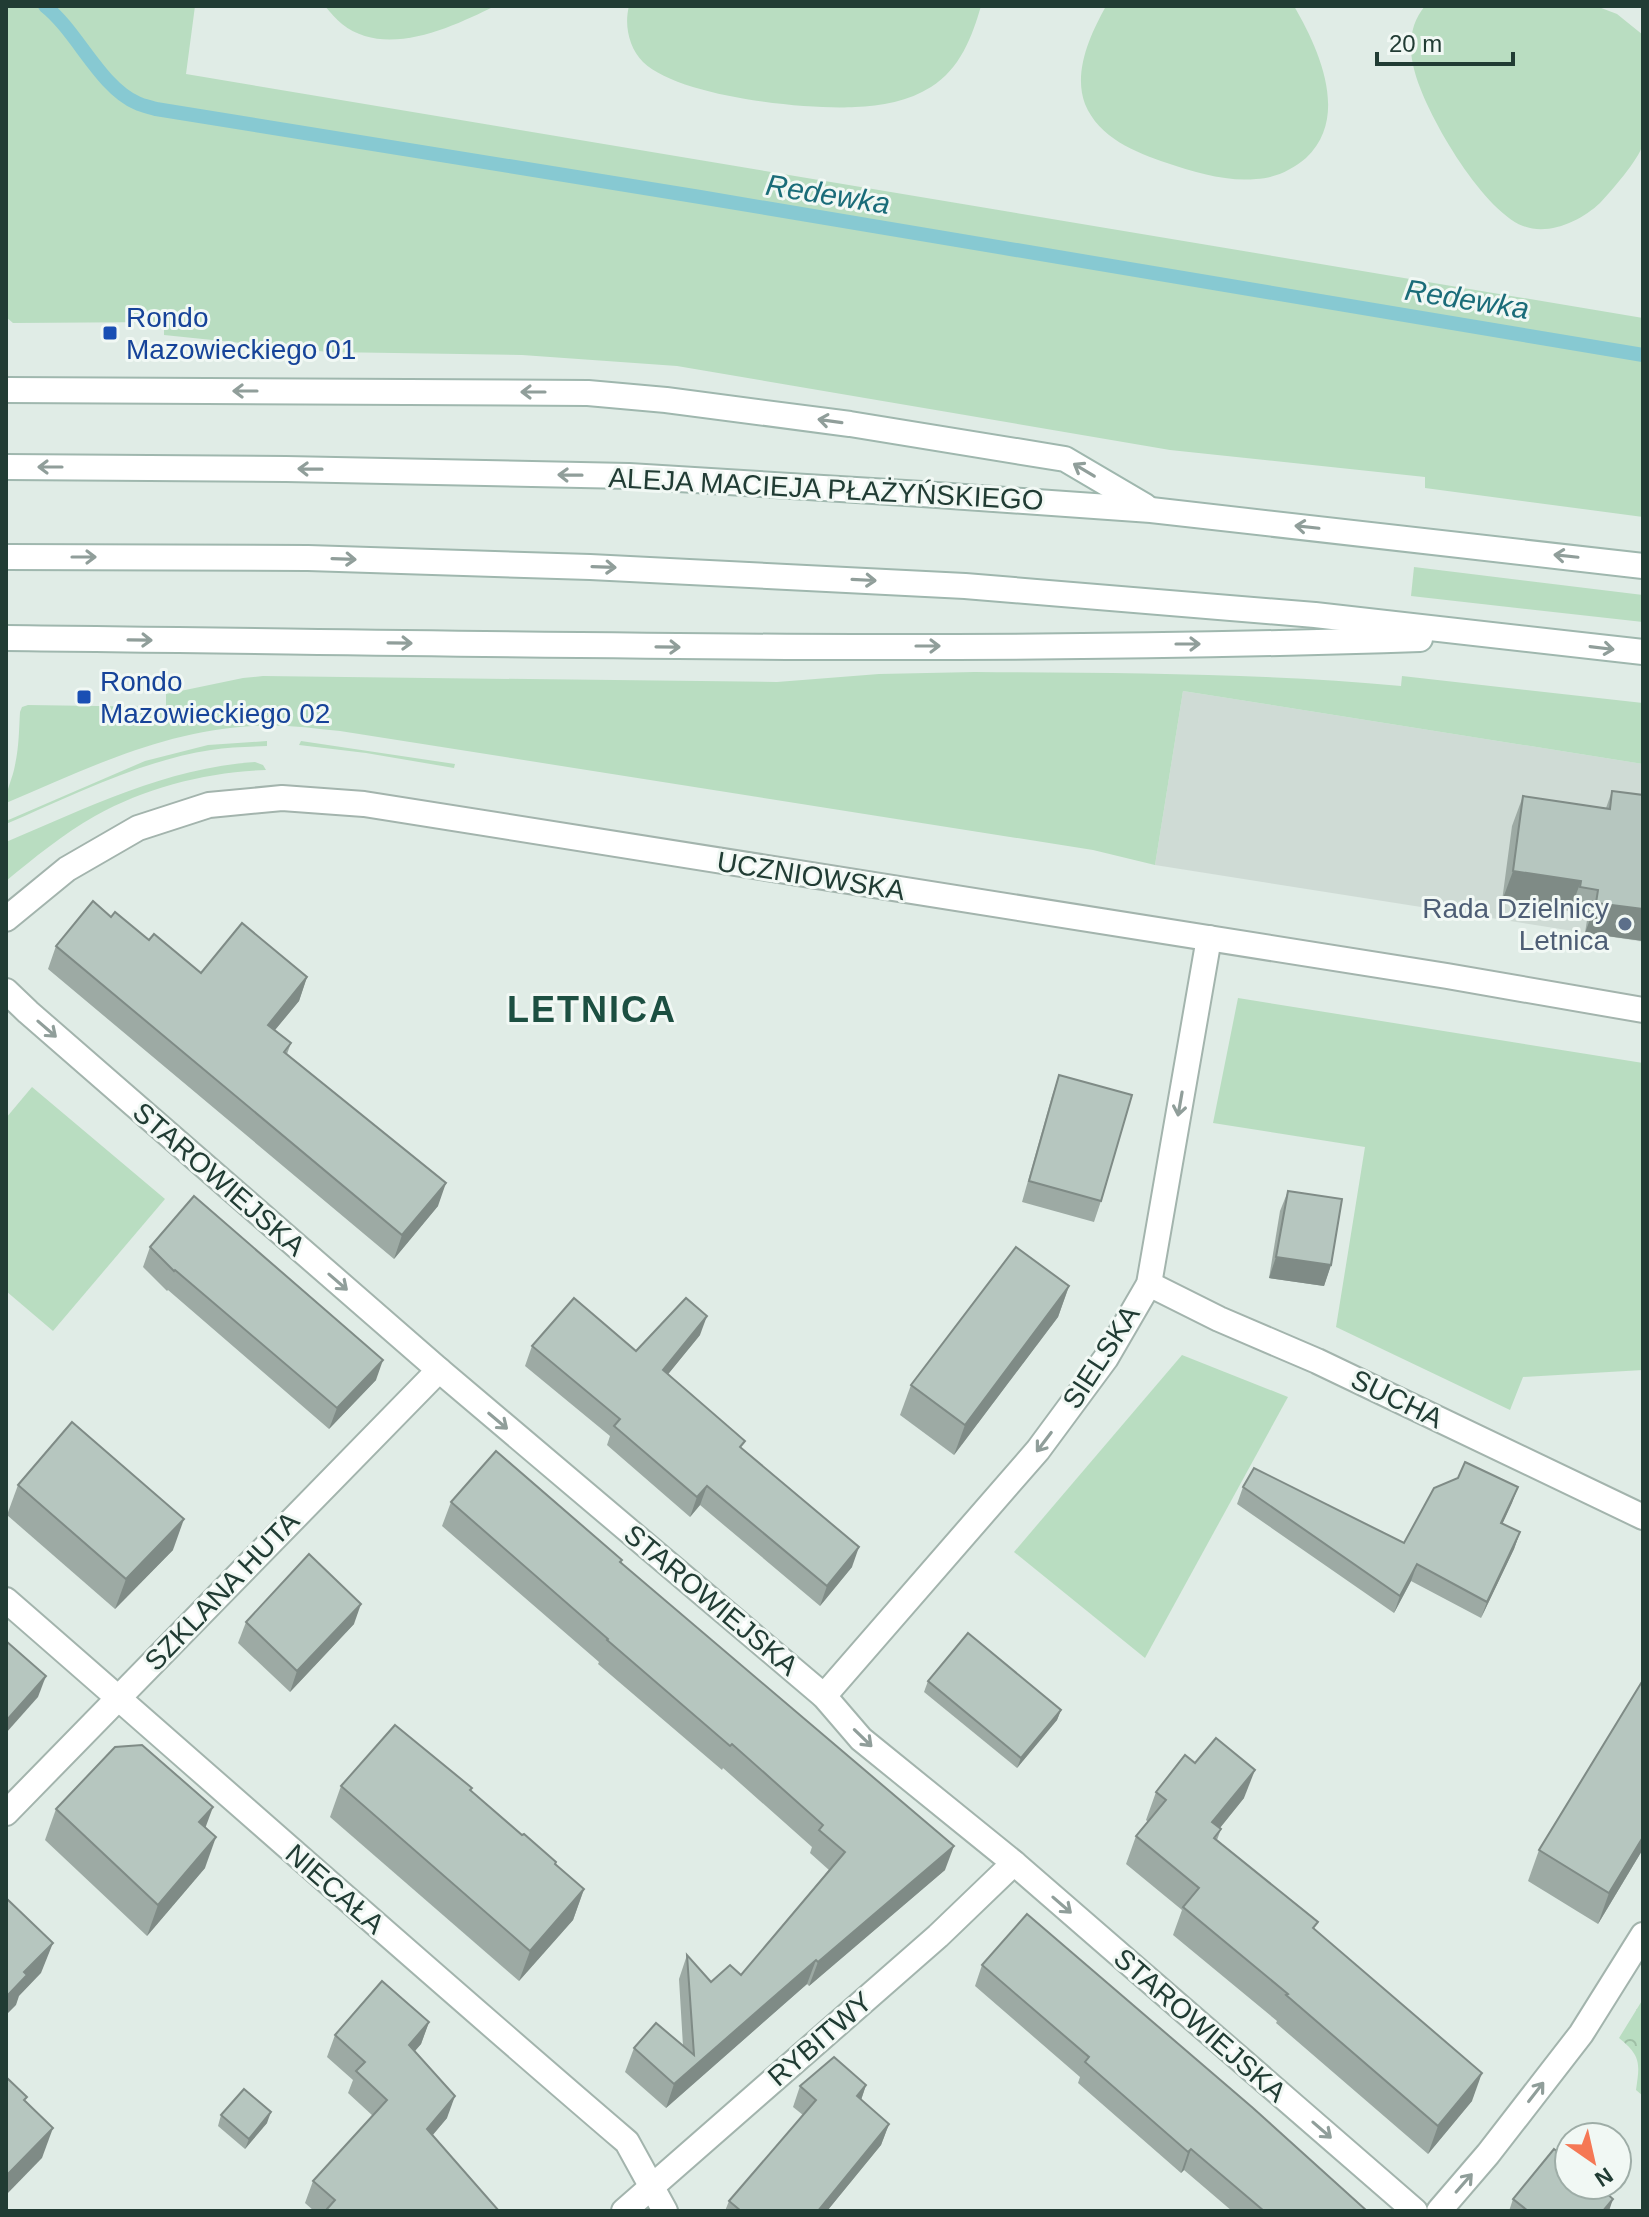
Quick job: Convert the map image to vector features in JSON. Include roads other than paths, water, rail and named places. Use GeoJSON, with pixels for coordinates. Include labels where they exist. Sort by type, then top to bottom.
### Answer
{"type":"FeatureCollection","features":[{"type":"Feature","properties":{"kind":"street"},"geometry":{"type":"LineString","coordinates":[[6,390],[588,393],[666,400],[850,424],[1065,459],[1151,510]]}},
{"type":"Feature","properties":{"kind":"street","name":"ALEJA MACIEJA PŁAŻYŃSKIEGO"},"geometry":{"type":"LineString","coordinates":[[6,467],[629,476],[1151,510],[1643,566]]}},
{"type":"Feature","properties":{"kind":"street"},"geometry":{"type":"LineString","coordinates":[[6,557],[308,558],[796,576],[965,586],[1315,615],[1643,652]]}},
{"type":"Feature","properties":{"kind":"street"},"geometry":{"type":"LineString","coordinates":[[6,638],[716,648],[1306,643],[1506,636]]}},
{"type":"Feature","properties":{"kind":"street","name":"UCZNIOWSKA"},"geometry":{"type":"LineString","coordinates":[[6,919],[67,869],[138,828],[209,805],[282,798],[364,804],[1643,1010]]}},
{"type":"Feature","properties":{"kind":"street","name":"SIELSKA"},"geometry":{"type":"LineString","coordinates":[[824,1696],[1038,1450],[1106,1358],[1149,1284],[1209,938]]}},
{"type":"Feature","properties":{"kind":"street","name":"STAROWIEJSKA"},"geometry":{"type":"LineString","coordinates":[[6,991],[439,1370],[824,1696],[861,1739],[1014,1863],[1415,2211]]}},
{"type":"Feature","properties":{"kind":"street","name":"SUCHA"},"geometry":{"type":"LineString","coordinates":[[1149,1284],[1643,1517]]}},
{"type":"Feature","properties":{"kind":"street","name":"SZKLANA HUTA"},"geometry":{"type":"LineString","coordinates":[[6,1813],[439,1370]]}},
{"type":"Feature","properties":{"kind":"street","name":"NIECAŁA"},"geometry":{"type":"LineString","coordinates":[[6,1600],[627,2142],[665,2211]]}},
{"type":"Feature","properties":{"kind":"street","name":"RYBITWY"},"geometry":{"type":"LineString","coordinates":[[624,2211],[938,1936],[1014,1863]]}},
{"type":"Feature","properties":{"kind":"street"},"geometry":{"type":"LineString","coordinates":[[1439,2211],[1488,2154],[1581,2034],[1643,1935]]}},
{"type":"Feature","properties":{"kind":"waterway","name":"Redewka"},"geometry":{"type":"LineString","coordinates":[[45,6],[68,29],[112,85],[137,103],[156,109],[1643,355]]}},
{"type":"Feature","properties":{"kind":"place","name":"Rondo Mazowieckiego 01"},"geometry":{"type":"Point","coordinates":[110,333]}},
{"type":"Feature","properties":{"kind":"place","name":"Rondo Mazowieckiego 02"},"geometry":{"type":"Point","coordinates":[84,697]}},
{"type":"Feature","properties":{"kind":"place","name":"Rada Dzielnicy Letnica"},"geometry":{"type":"Point","coordinates":[1625,924]}},
{"type":"Feature","properties":{"kind":"district","name":"LETNICA"},"geometry":{"type":"Point","coordinates":[592,1009]}}]}
